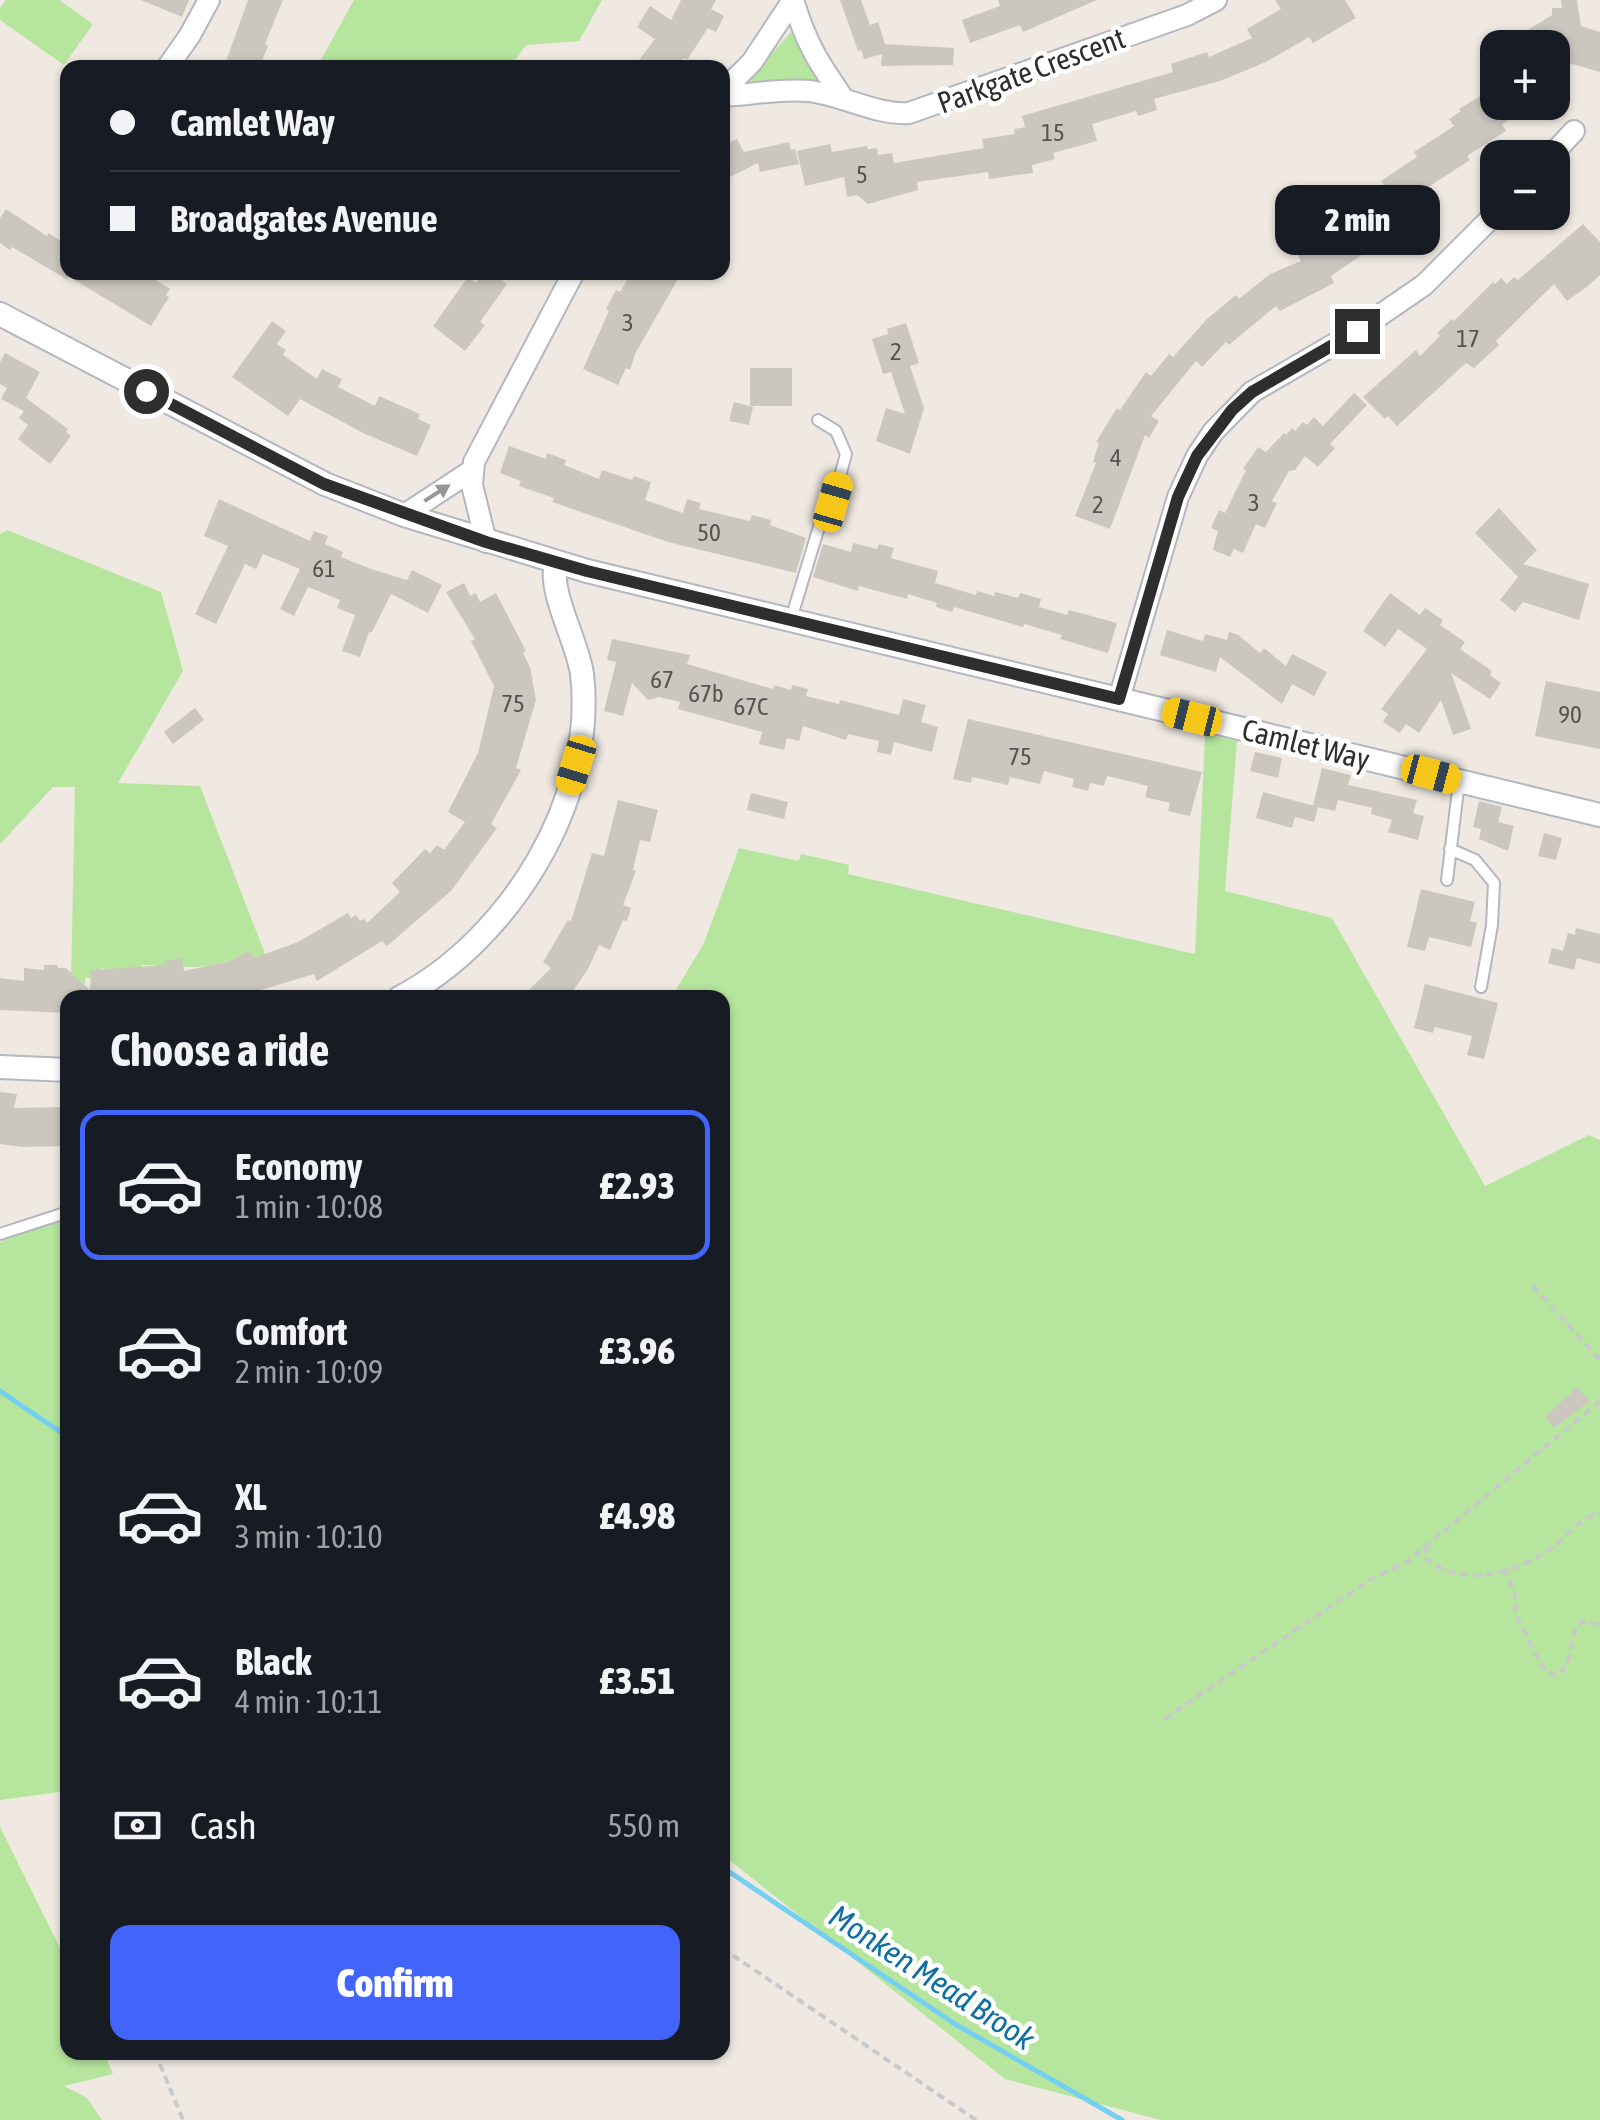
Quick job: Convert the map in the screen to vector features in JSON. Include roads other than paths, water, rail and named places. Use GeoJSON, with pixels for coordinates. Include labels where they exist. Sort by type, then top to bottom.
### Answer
{"type":"FeatureCollection","features":[{"type":"Feature","properties":{"kind":"street"},"geometry":{"type":"LineString","coordinates":[[173,60],[209,0]]}},
{"type":"Feature","properties":{"kind":"street"},"geometry":{"type":"LineString","coordinates":[[794,0],[818,64],[844,98]]}},
{"type":"Feature","properties":{"kind":"street"},"geometry":{"type":"LineString","coordinates":[[730,85],[752,62],[794,0]]}},
{"type":"Feature","properties":{"kind":"street","name":"Parkgate Crescent"},"geometry":{"type":"LineString","coordinates":[[730,93],[810,91],[892,114],[909,113],[1216,0]]}},
{"type":"Feature","properties":{"kind":"street"},"geometry":{"type":"LineString","coordinates":[[1566,140],[1574,131]]}},
{"type":"Feature","properties":{"kind":"street"},"geometry":{"type":"LineString","coordinates":[[1119,699],[1178,497],[1213,432],[1252,392],[1357,331],[1424,285],[1480,229]]}},
{"type":"Feature","properties":{"kind":"street"},"geometry":{"type":"LineString","coordinates":[[404,515],[471,472],[570,280]]}},
{"type":"Feature","properties":{"kind":"street","name":"Camlet Way"},"geometry":{"type":"LineString","coordinates":[[0,314],[324,484],[404,515],[556,564],[1600,815]]}},
{"type":"Feature","properties":{"kind":"street"},"geometry":{"type":"LineString","coordinates":[[471,472],[486,542]]}},
{"type":"Feature","properties":{"kind":"street"},"geometry":{"type":"LineString","coordinates":[[411,990],[462,954],[505,910],[541,854],[568,790],[582,729],[582,676],[578,650],[554,578],[556,564]]}},
{"type":"Feature","properties":{"kind":"street"},"geometry":{"type":"LineString","coordinates":[[0,1067],[60,1070]]}},
{"type":"Feature","properties":{"kind":"lane"},"geometry":{"type":"LineString","coordinates":[[791,620],[846,454],[836,431],[818,420]]}},
{"type":"Feature","properties":{"kind":"lane"},"geometry":{"type":"LineString","coordinates":[[1446,880],[1460,782]]}},
{"type":"Feature","properties":{"kind":"lane"},"geometry":{"type":"LineString","coordinates":[[1450,850],[1476,860],[1494,884],[1492,925],[1480,987]]}},
{"type":"Feature","properties":{"kind":"lane"},"geometry":{"type":"LineString","coordinates":[[0,1234],[60,1215]]}},
{"type":"Feature","properties":{"kind":"waterway","name":"Monken Mead Brook"},"geometry":{"type":"LineString","coordinates":[[0,1391],[60,1432]]}},
{"type":"Feature","properties":{"kind":"waterway","name":"Monken Mead Brook"},"geometry":{"type":"LineString","coordinates":[[730,1872],[955,2024],[1122,2120]]}}]}
